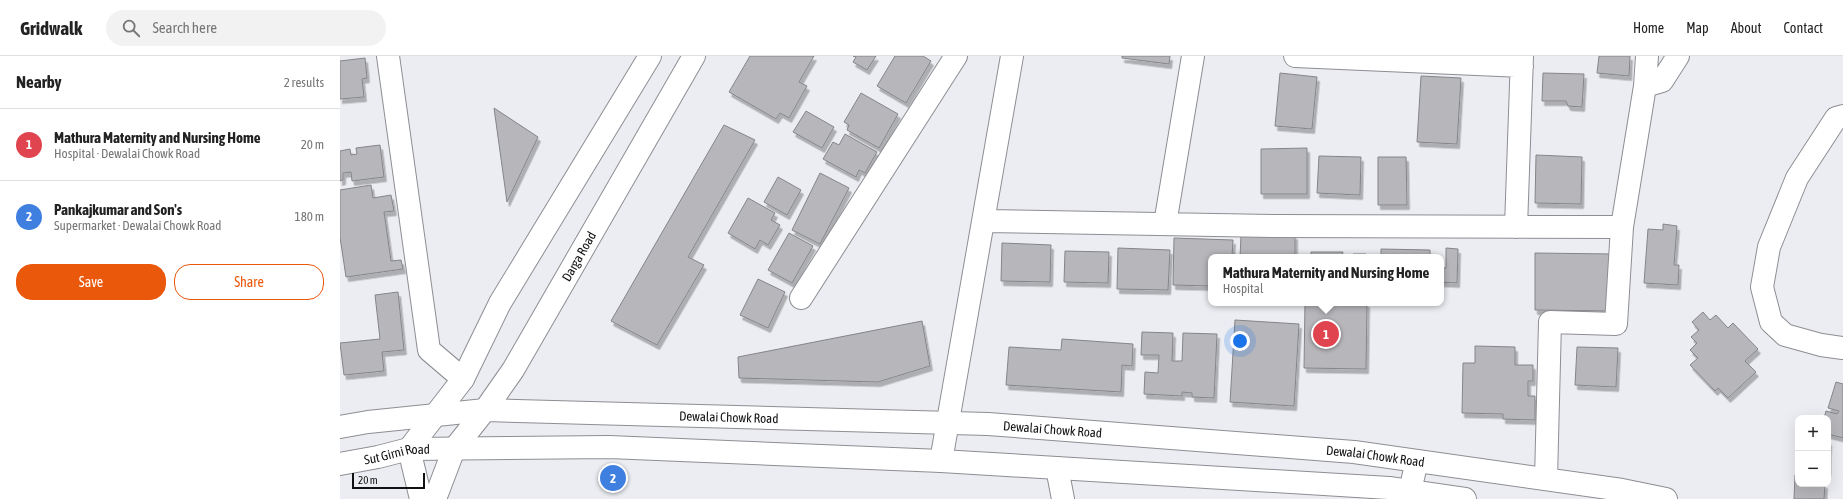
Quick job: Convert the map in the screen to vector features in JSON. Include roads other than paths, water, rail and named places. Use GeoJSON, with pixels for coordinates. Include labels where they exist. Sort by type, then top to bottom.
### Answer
{"type":"FeatureCollection","features":[{"type":"Feature","properties":{"kind":"main road"},"geometry":{"type":"LineString","coordinates":[[388,56],[429,350],[463,379]]}},
{"type":"Feature","properties":{"kind":"main road"},"geometry":{"type":"LineString","coordinates":[[421,499],[409,449],[463,379],[500,303],[650,56]]}},
{"type":"Feature","properties":{"kind":"main road","name":"Darga Road"},"geometry":{"type":"LineString","coordinates":[[435,499],[454,449],[485,410],[513,370],[694,56]]}},
{"type":"Feature","properties":{"kind":"main road"},"geometry":{"type":"LineString","coordinates":[[801,298],[956,56]]}},
{"type":"Feature","properties":{"kind":"main road"},"geometry":{"type":"LineString","coordinates":[[941,461],[949,423],[1012,56]]}},
{"type":"Feature","properties":{"kind":"main road"},"geometry":{"type":"LineString","coordinates":[[1165,224],[1193,56]]}},
{"type":"Feature","properties":{"kind":"main road"},"geometry":{"type":"LineString","coordinates":[[1295,56],[1522,61],[1516,227]]}},
{"type":"Feature","properties":{"kind":"main road"},"geometry":{"type":"LineString","coordinates":[[1546,480],[1550,322],[1616,324],[1622,227],[1645,86],[1647,56]]}},
{"type":"Feature","properties":{"kind":"main road"},"geometry":{"type":"LineString","coordinates":[[1645,86],[1662,81],[1678,56]]}},
{"type":"Feature","properties":{"kind":"main road"},"geometry":{"type":"LineString","coordinates":[[1843,116],[1836,118],[1798,178],[1769,247],[1762,287],[1771,322],[1785,335],[1843,348]]}},
{"type":"Feature","properties":{"kind":"main road"},"geometry":{"type":"LineString","coordinates":[[984,221],[1165,224],[1622,227]]}},
{"type":"Feature","properties":{"kind":"main road","name":"Dewalai Chowk Road"},"geometry":{"type":"LineString","coordinates":[[435,414],[485,410],[988,424],[1346,452],[1622,490],[1666,499]]}},
{"type":"Feature","properties":{"kind":"main road"},"geometry":{"type":"LineString","coordinates":[[340,427],[435,414]]}},
{"type":"Feature","properties":{"kind":"main road"},"geometry":{"type":"LineString","coordinates":[[454,449],[609,446],[941,461],[1389,488],[1409,495],[1465,499]]}},
{"type":"Feature","properties":{"kind":"main road","name":"Sut Girni Road"},"geometry":{"type":"LineString","coordinates":[[340,464],[378,457],[409,449],[454,449]]}},
{"type":"Feature","properties":{"kind":"main road"},"geometry":{"type":"LineString","coordinates":[[1409,495],[1417,461]]}},
{"type":"Feature","properties":{"kind":"main road"},"geometry":{"type":"LineString","coordinates":[[1057,468],[1063,499]]}},
{"type":"Feature","properties":{"kind":"place","name":"Mathura Maternity and Nursing Home"},"geometry":{"type":"Point","coordinates":[1326,334]}},
{"type":"Feature","properties":{"kind":"place","name":"Pankajkumar and Son's"},"geometry":{"type":"Point","coordinates":[613,478]}}]}
